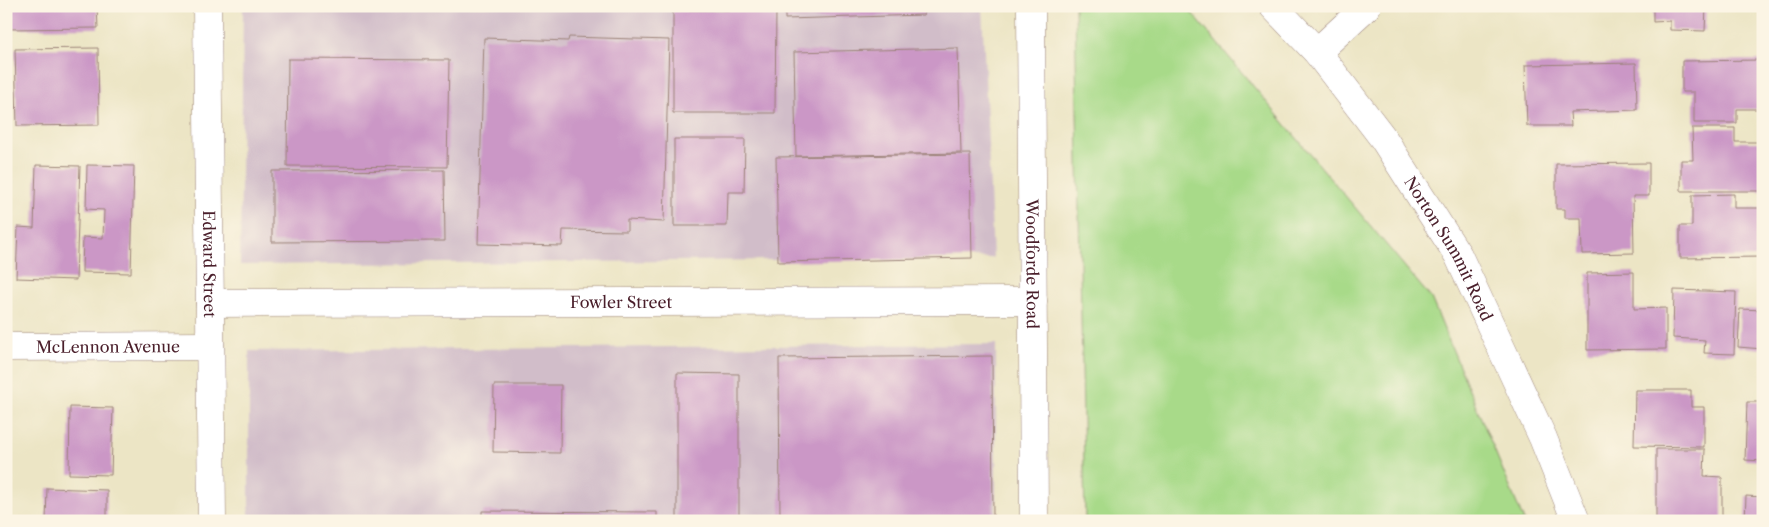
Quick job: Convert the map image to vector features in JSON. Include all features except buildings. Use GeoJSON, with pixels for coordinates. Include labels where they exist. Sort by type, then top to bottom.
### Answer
{"type":"FeatureCollection","features":[{"type":"Feature","properties":{"kind":"street","name":"Edward Street"},"geometry":{"type":"LineString","coordinates":[[207,6],[212,521]]}},
{"type":"Feature","properties":{"kind":"street","name":"Woodforde Road"},"geometry":{"type":"LineString","coordinates":[[1031,6],[1034,521]]}},
{"type":"Feature","properties":{"kind":"street","name":"Norton Summit Road"},"geometry":{"type":"LineString","coordinates":[[1273,6],[1317,52],[1383,138],[1458,255],[1543,438],[1576,521]]}},
{"type":"Feature","properties":{"kind":"street"},"geometry":{"type":"LineString","coordinates":[[1317,52],[1367,6]]}},
{"type":"Feature","properties":{"kind":"street","name":"Fowler Street"},"geometry":{"type":"LineString","coordinates":[[210,303],[1033,300]]}},
{"type":"Feature","properties":{"kind":"street","name":"McLennon Avenue"},"geometry":{"type":"LineString","coordinates":[[6,347],[210,346]]}},
{"type":"Feature","properties":{"kind":"shaded area"},"geometry":{"type":"Polygon","coordinates":[[[243,6],[982,6],[993,258],[240,265],[243,6]]]}},
{"type":"Feature","properties":{"kind":"shaded area"},"geometry":{"type":"Polygon","coordinates":[[[996,344],[996,521],[249,521],[249,351],[996,344]]]}},
{"type":"Feature","properties":{"kind":"green space"},"geometry":{"type":"Polygon","coordinates":[[[1075,6],[1186,6],[1431,298],[1524,521],[1085,521],[1075,6]]]}}]}
